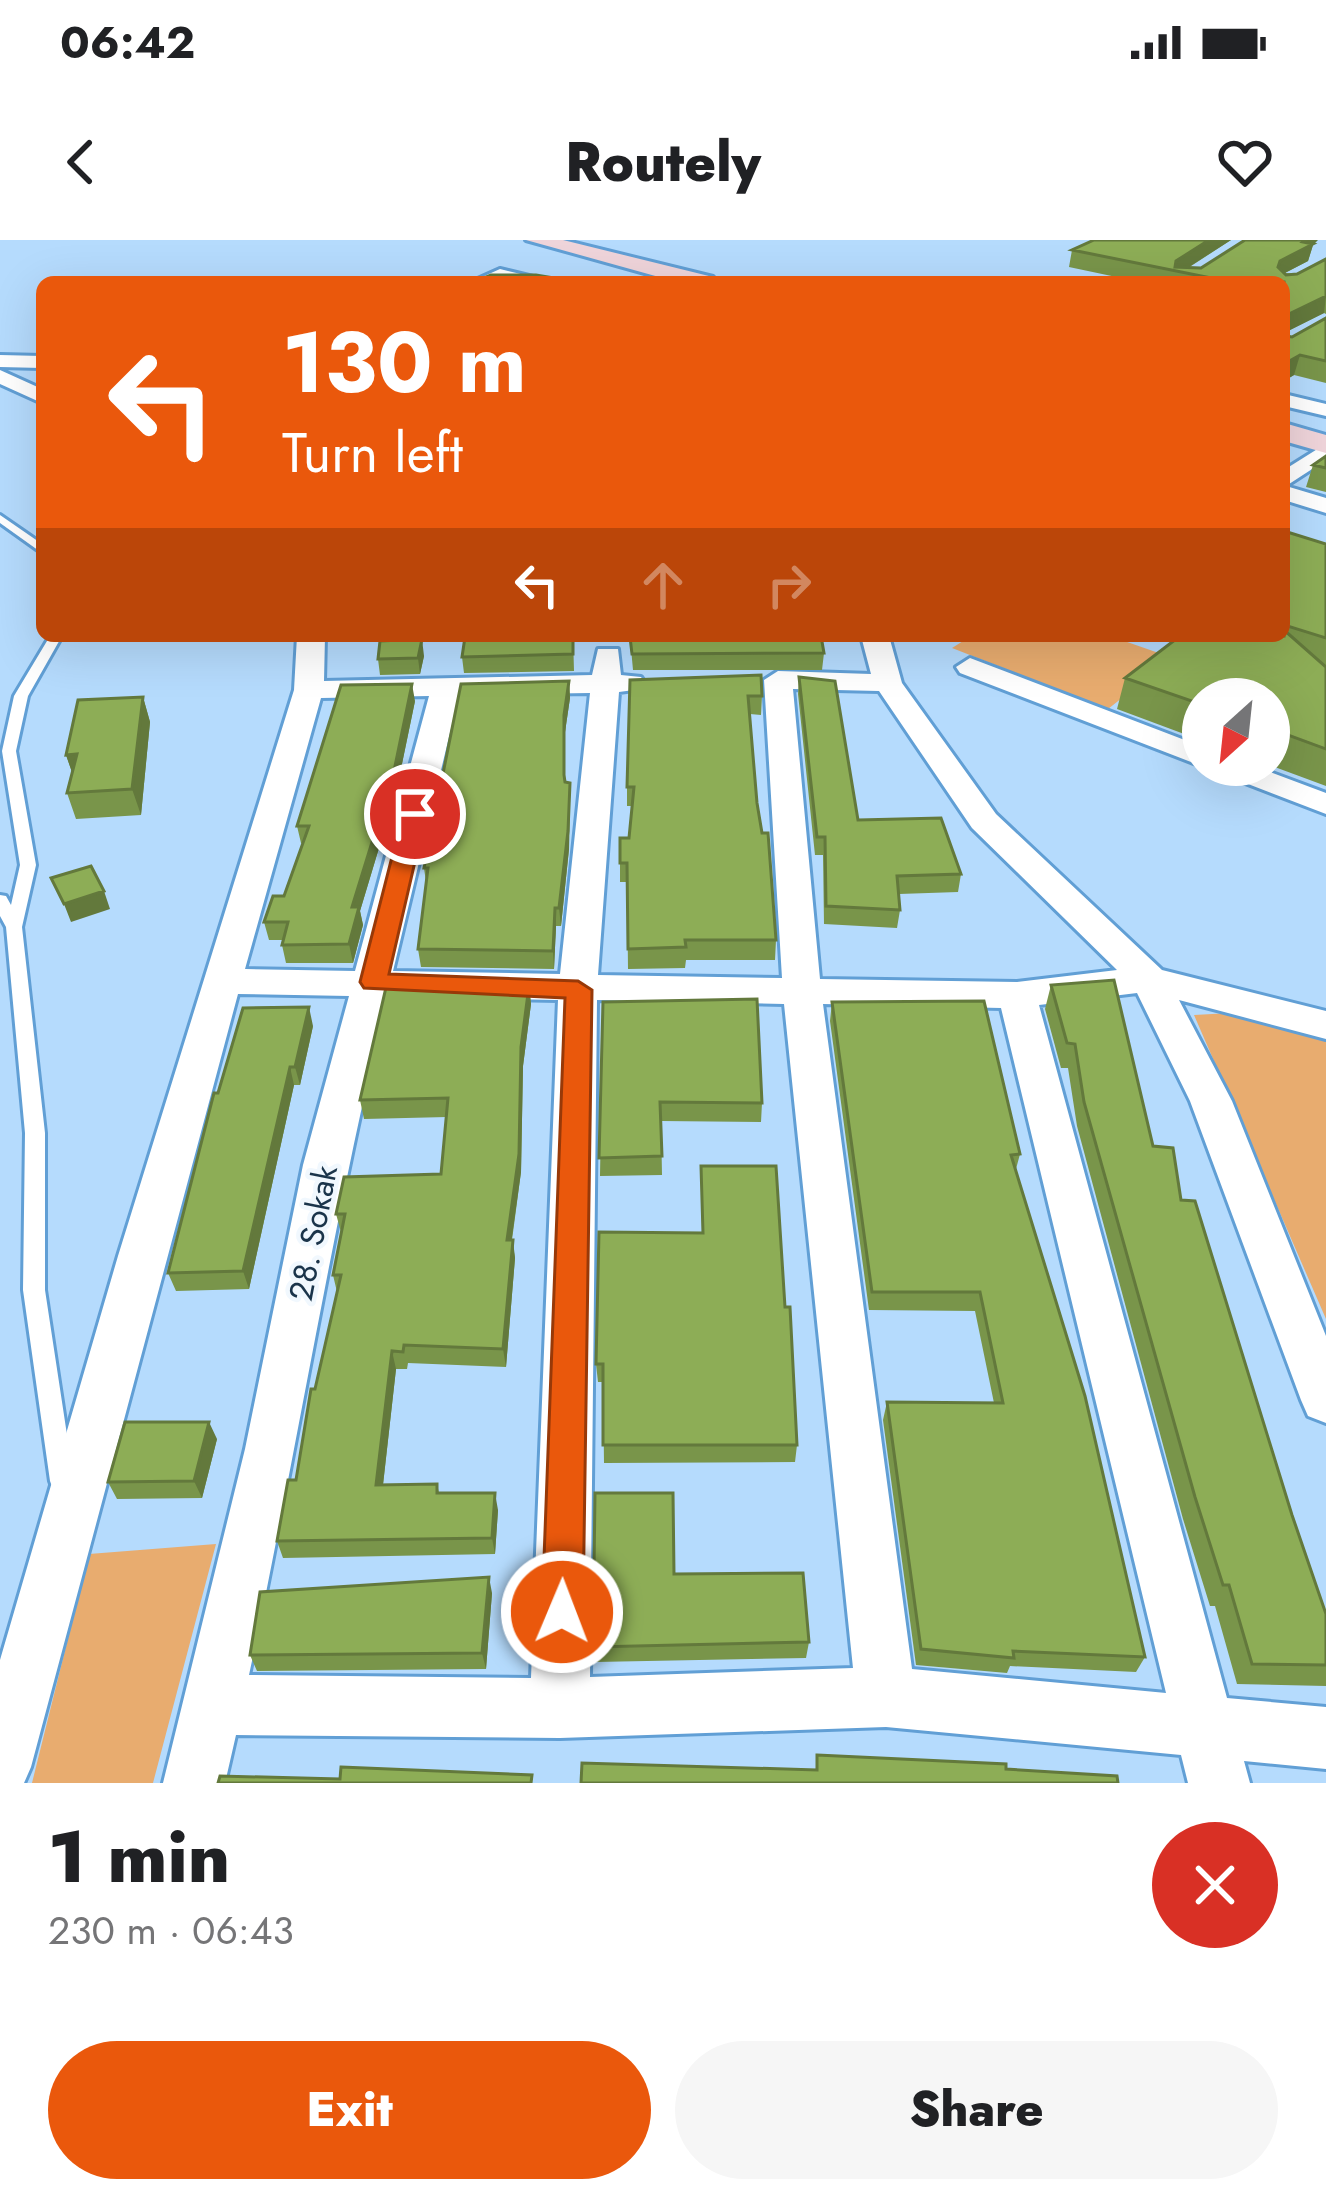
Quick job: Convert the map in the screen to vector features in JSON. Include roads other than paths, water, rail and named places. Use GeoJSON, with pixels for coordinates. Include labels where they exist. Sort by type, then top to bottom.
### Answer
{"type":"FeatureCollection","features":[{"type":"Feature","properties":{"kind":"main road"},"geometry":{"type":"LineString","coordinates":[[529,243],[645,276]]}},
{"type":"Feature","properties":{"kind":"main road"},"geometry":{"type":"LineString","coordinates":[[529,243],[678,276]]}},
{"type":"Feature","properties":{"kind":"main road"},"geometry":{"type":"LineString","coordinates":[[1290,435],[1324,452]]}},
{"type":"Feature","properties":{"kind":"main road"},"geometry":{"type":"LineString","coordinates":[[1290,447],[1324,452]]}},
{"type":"Feature","properties":{"kind":"street"},"geometry":{"type":"LineString","coordinates":[[0,361],[36,362]]}},
{"type":"Feature","properties":{"kind":"street"},"geometry":{"type":"LineString","coordinates":[[0,376],[36,394]]}},
{"type":"Feature","properties":{"kind":"street"},"geometry":{"type":"LineString","coordinates":[[1290,401],[1326,410]]}},
{"type":"Feature","properties":{"kind":"street"},"geometry":{"type":"LineString","coordinates":[[1290,476],[1324,452]]}},
{"type":"Feature","properties":{"kind":"street"},"geometry":{"type":"LineString","coordinates":[[1290,495],[1326,506]]}},
{"type":"Feature","properties":{"kind":"street"},"geometry":{"type":"LineString","coordinates":[[0,1766],[309,690],[311,642]]}},
{"type":"Feature","properties":{"kind":"street"},"geometry":{"type":"LineString","coordinates":[[877,642],[888,683],[984,821],[1149,979],[1211,1101],[1326,1400]]}},
{"type":"Feature","properties":{"kind":"street"},"geometry":{"type":"LineString","coordinates":[[970,667],[1182,750]]}},
{"type":"Feature","properties":{"kind":"street"},"geometry":{"type":"LineString","coordinates":[[309,690],[446,687],[606,669],[669,682]]}},
{"type":"Feature","properties":{"kind":"street"},"geometry":{"type":"LineString","coordinates":[[560,1708],[578,990],[606,669]]}},
{"type":"Feature","properties":{"kind":"street"},"geometry":{"type":"LineString","coordinates":[[886,1697],[767,680],[888,683]]}},
{"type":"Feature","properties":{"kind":"street","name":"28. Sokak"},"geometry":{"type":"LineString","coordinates":[[194,1783],[271,1449],[326,1165],[446,687]]}},
{"type":"Feature","properties":{"kind":"street"},"geometry":{"type":"LineString","coordinates":[[1278,786],[1326,804]]}},
{"type":"Feature","properties":{"kind":"street"},"geometry":{"type":"LineString","coordinates":[[223,981],[1017,995],[1149,979],[1326,1025]]}},
{"type":"Feature","properties":{"kind":"street"},"geometry":{"type":"LineString","coordinates":[[1017,995],[1213,1755]]}},
{"type":"Feature","properties":{"kind":"street"},"geometry":{"type":"LineString","coordinates":[[214,1705],[560,1708],[886,1697],[1213,1755],[1326,1738]]}},
{"type":"Feature","properties":{"kind":"lane"},"geometry":{"type":"LineString","coordinates":[[1,518],[36,545]]}},
{"type":"Feature","properties":{"kind":"lane"},"geometry":{"type":"LineString","coordinates":[[52,642],[21,696],[9,751],[28,865],[14,927],[35,1132],[34,1290],[68,1521]]}},
{"type":"Feature","properties":{"kind":"lane"},"geometry":{"type":"LineString","coordinates":[[0,900],[14,927]]}}]}
